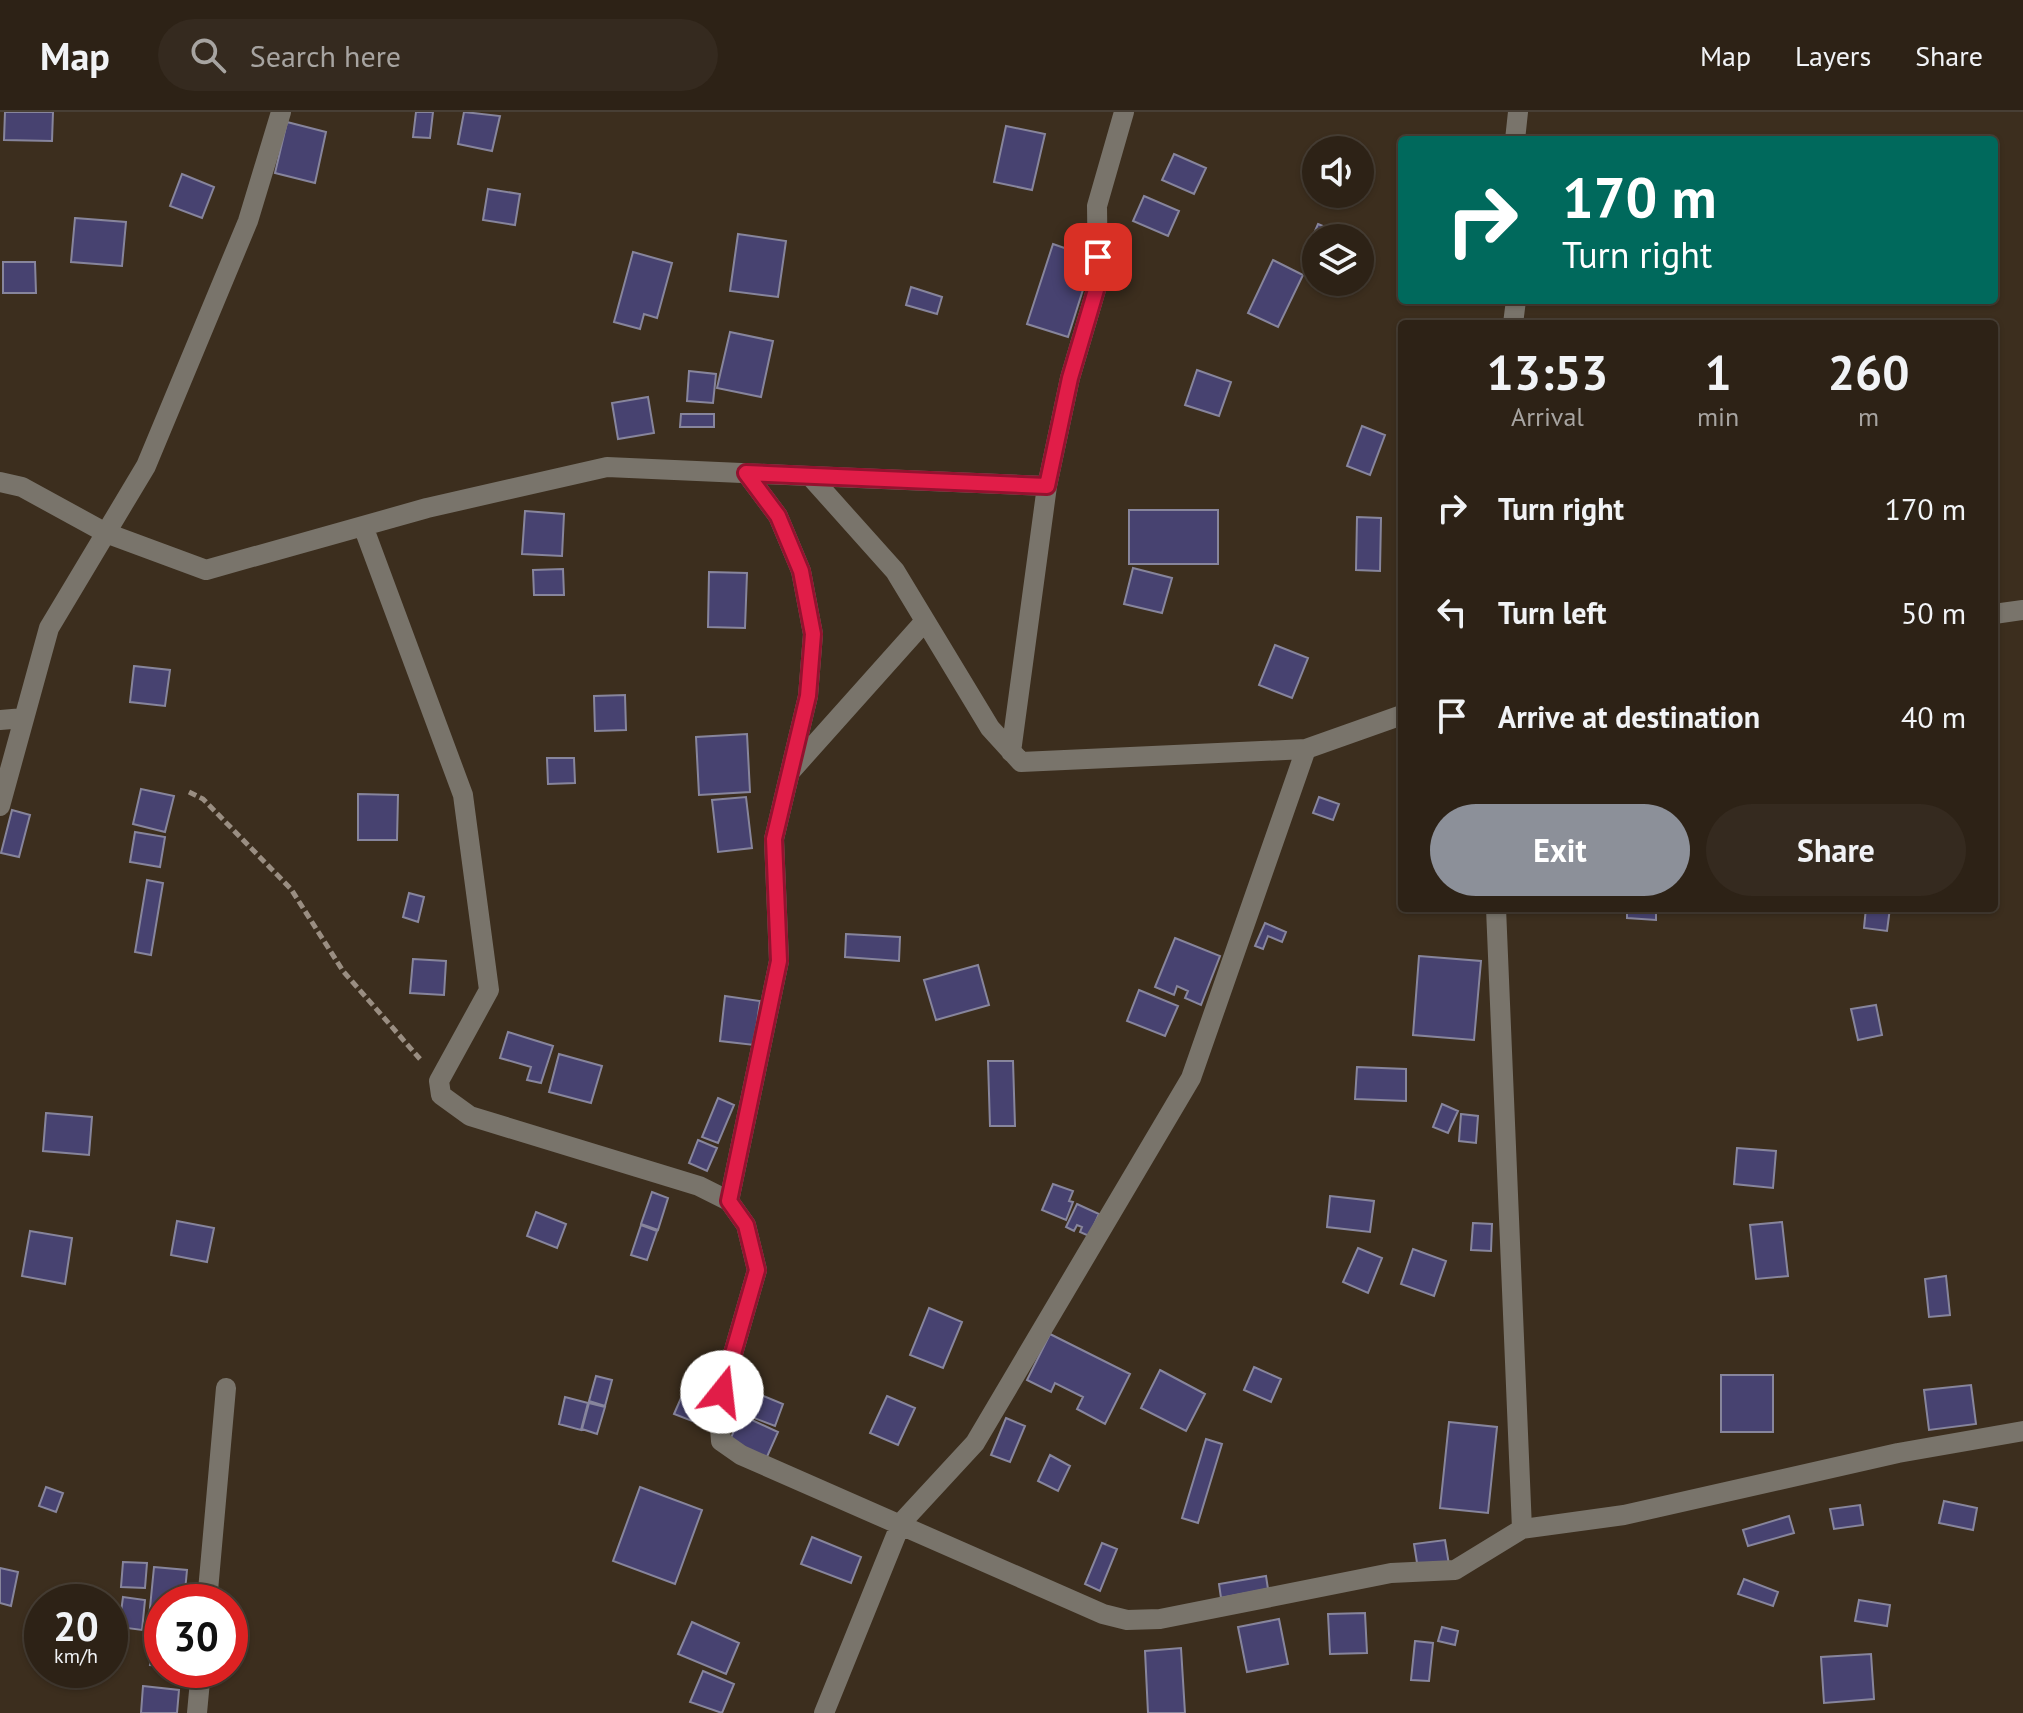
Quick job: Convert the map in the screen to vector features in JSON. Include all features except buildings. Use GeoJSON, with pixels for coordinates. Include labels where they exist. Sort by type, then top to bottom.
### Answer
{"type":"FeatureCollection","features":[{"type":"Feature","properties":{"kind":"street"},"geometry":{"type":"LineString","coordinates":[[0,806],[49,628],[146,466],[248,221],[281,112]]}},
{"type":"Feature","properties":{"kind":"street"},"geometry":{"type":"LineString","coordinates":[[1011,752],[1047,486],[1070,378],[1098,283],[1097,206],[1124,112]]}},
{"type":"Feature","properties":{"kind":"street"},"geometry":{"type":"LineString","coordinates":[[1515,136],[1518,112]]}},
{"type":"Feature","properties":{"kind":"street"},"geometry":{"type":"LineString","coordinates":[[0,482],[22,487],[106,533],[206,570],[363,526],[607,467],[1047,486]]}},
{"type":"Feature","properties":{"kind":"street"},"geometry":{"type":"LineString","coordinates":[[729,1201],[779,961],[774,839],[808,696],[813,634],[801,571],[778,516],[746,473]]}},
{"type":"Feature","properties":{"kind":"street"},"geometry":{"type":"LineString","coordinates":[[810,476],[895,571],[990,728],[1021,762],[1306,749],[1398,716]]}},
{"type":"Feature","properties":{"kind":"street"},"geometry":{"type":"LineString","coordinates":[[363,526],[463,795],[489,990],[439,1081],[441,1095],[470,1116],[699,1186],[729,1201],[746,1225],[757,1270],[722,1392],[719,1414],[721,1441],[773,1471],[901,1523],[1103,1614],[1127,1620],[1160,1619],[1391,1573],[1455,1570],[1522,1529],[1624,1515],[1898,1453],[2023,1431]]}},
{"type":"Feature","properties":{"kind":"street"},"geometry":{"type":"LineString","coordinates":[[1998,613],[2023,610]]}},
{"type":"Feature","properties":{"kind":"street"},"geometry":{"type":"LineString","coordinates":[[787,775],[925,621]]}},
{"type":"Feature","properties":{"kind":"street"},"geometry":{"type":"LineString","coordinates":[[0,720],[24,718]]}},
{"type":"Feature","properties":{"kind":"street"},"geometry":{"type":"LineString","coordinates":[[824,1713],[901,1523],[975,1443],[1191,1078],[1306,749]]}},
{"type":"Feature","properties":{"kind":"street"},"geometry":{"type":"LineString","coordinates":[[1496,912],[1522,1529]]}},
{"type":"Feature","properties":{"kind":"street"},"geometry":{"type":"LineString","coordinates":[[209,1584],[226,1388]]}},
{"type":"Feature","properties":{"kind":"street"},"geometry":{"type":"LineString","coordinates":[[197,1713],[199,1688]]}},
{"type":"Feature","properties":{"kind":"path"},"geometry":{"type":"LineString","coordinates":[[189,792],[203,799],[291,889],[343,971],[439,1081]]}},
{"type":"Feature","properties":{"kind":"route"},"geometry":{"type":"LineString","coordinates":[[722,1392],[757,1270],[746,1225],[729,1201],[746,1106],[779,961],[774,839],[808,696],[813,634],[801,571],[778,516],[746,473],[1047,486],[1070,378],[1098,283],[1098,257]]}}]}
